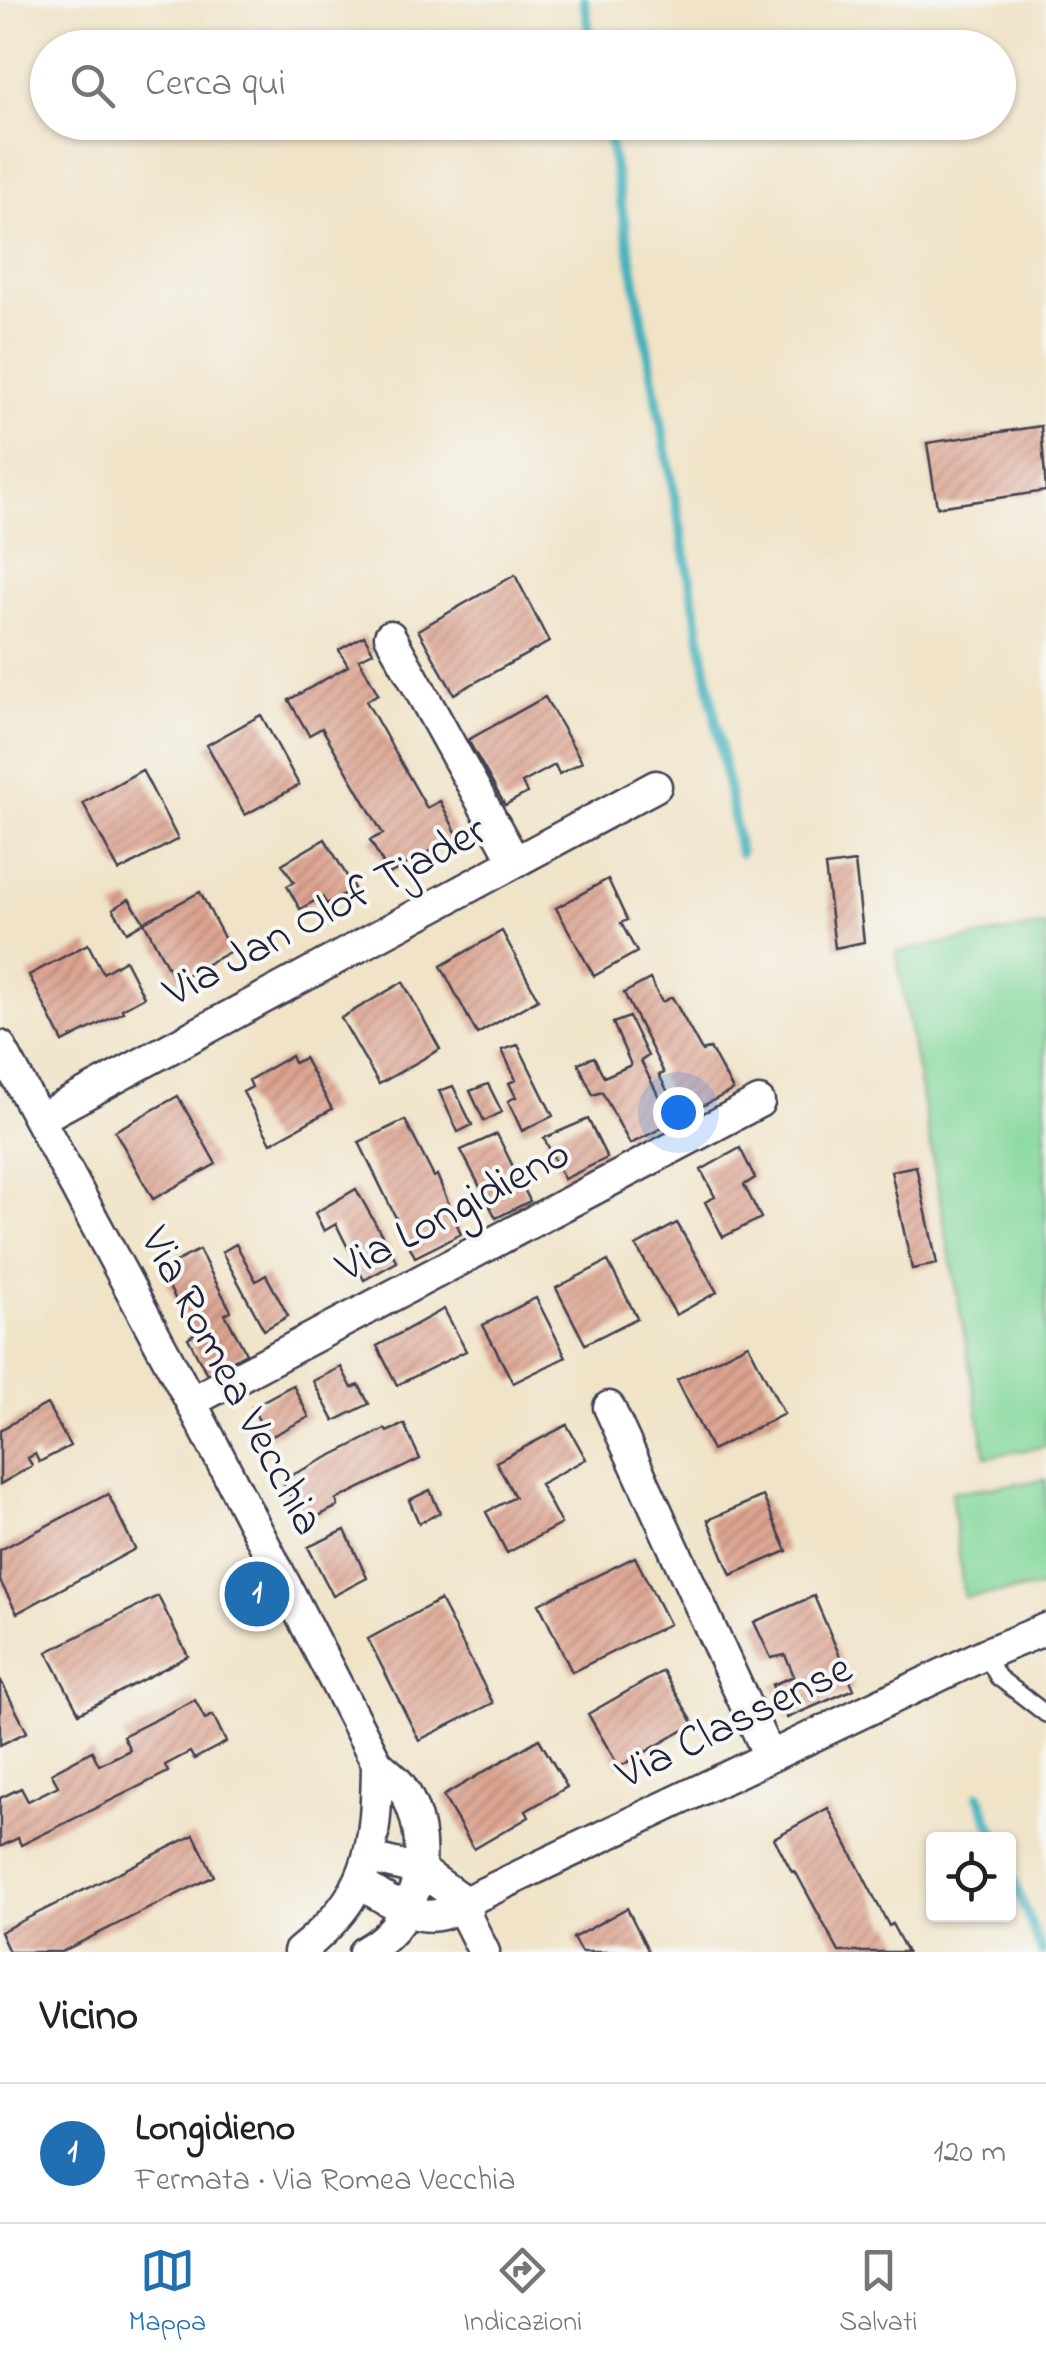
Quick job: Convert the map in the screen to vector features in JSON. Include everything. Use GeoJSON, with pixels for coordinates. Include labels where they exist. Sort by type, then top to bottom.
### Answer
{"type":"FeatureCollection","features":[{"type":"Feature","properties":{"kind":"street"},"geometry":{"type":"LineString","coordinates":[[390,636],[514,862]]}},
{"type":"Feature","properties":{"kind":"street","name":"Via Jan Olof Tjader"},"geometry":{"type":"LineString","coordinates":[[39,1119],[656,786]]}},
{"type":"Feature","properties":{"kind":"street","name":"Via Romea Vecchia"},"geometry":{"type":"LineString","coordinates":[[0,1046],[191,1402],[377,1763],[399,1783],[418,1820],[422,1842],[420,1870]]}},
{"type":"Feature","properties":{"kind":"street","name":"Via Longidieno"},"geometry":{"type":"LineString","coordinates":[[191,1402],[759,1102]]}},
{"type":"Feature","properties":{"kind":"street"},"geometry":{"type":"LineString","coordinates":[[608,1407],[769,1756]]}},
{"type":"Feature","properties":{"kind":"street","name":"Via Classense"},"geometry":{"type":"LineString","coordinates":[[365,1871],[416,1916],[430,1918],[453,1911],[769,1756],[1046,1628]]}},
{"type":"Feature","properties":{"kind":"street","name":"Via Romea Vecchia"},"geometry":{"type":"LineString","coordinates":[[365,1871],[376,1818],[377,1763]]}},
{"type":"Feature","properties":{"kind":"street"},"geometry":{"type":"LineString","coordinates":[[364,1952],[380,1943],[407,1910],[420,1870]]}},
{"type":"Feature","properties":{"kind":"street"},"geometry":{"type":"LineString","coordinates":[[299,1952],[322,1934],[365,1871],[420,1870],[466,1902],[468,1920],[484,1952]]}},
{"type":"Feature","properties":{"kind":"lane"},"geometry":{"type":"LineString","coordinates":[[985,1654],[998,1677],[1046,1714]]}},
{"type":"Feature","properties":{"kind":"green space"},"geometry":{"type":"Polygon","coordinates":[[[1046,925],[1046,1446],[986,1457],[896,952],[1046,925]]]}},
{"type":"Feature","properties":{"kind":"green space"},"geometry":{"type":"Polygon","coordinates":[[[1046,1480],[1046,1587],[964,1597],[951,1492],[1046,1480]]]}},
{"type":"Feature","properties":{"kind":"building"},"geometry":{"type":"Polygon","coordinates":[[[1041,426],[1046,491],[937,507],[927,443],[1041,426]]]}},
{"type":"Feature","properties":{"kind":"building"},"geometry":{"type":"Polygon","coordinates":[[[515,575],[549,642],[454,694],[418,630],[515,575]]]}},
{"type":"Feature","properties":{"kind":"building"},"geometry":{"type":"Polygon","coordinates":[[[364,636],[373,652],[359,659],[378,694],[366,701],[427,808],[440,801],[458,836],[389,874],[370,840],[383,834],[322,728],[309,735],[289,700],[348,666],[339,650],[364,636]]]}},
{"type":"Feature","properties":{"kind":"building"},"geometry":{"type":"Polygon","coordinates":[[[545,697],[582,762],[559,774],[555,765],[522,783],[527,793],[505,805],[468,740],[545,697]]]}},
{"type":"Feature","properties":{"kind":"building"},"geometry":{"type":"Polygon","coordinates":[[[261,715],[299,785],[245,815],[207,745],[261,715]]]}},
{"type":"Feature","properties":{"kind":"building"},"geometry":{"type":"Polygon","coordinates":[[[142,770],[178,839],[119,871],[83,803],[142,770]]]}},
{"type":"Feature","properties":{"kind":"building"},"geometry":{"type":"Polygon","coordinates":[[[325,839],[354,888],[327,904],[322,897],[300,909],[287,886],[294,882],[282,864],[325,839]]]}},
{"type":"Feature","properties":{"kind":"building"},"geometry":{"type":"Polygon","coordinates":[[[855,862],[864,942],[835,948],[825,866],[855,862]]]}},
{"type":"Feature","properties":{"kind":"building"},"geometry":{"type":"Polygon","coordinates":[[[608,879],[627,920],[621,923],[637,952],[594,976],[556,908],[608,879]]]}},
{"type":"Feature","properties":{"kind":"building"},"geometry":{"type":"Polygon","coordinates":[[[200,892],[231,951],[175,981],[144,922],[200,892]]]}},
{"type":"Feature","properties":{"kind":"building"},"geometry":{"type":"Polygon","coordinates":[[[129,899],[144,922],[127,932],[113,909],[129,899]]]}},
{"type":"Feature","properties":{"kind":"building"},"geometry":{"type":"Polygon","coordinates":[[[502,931],[538,999],[477,1034],[441,966],[502,931]]]}},
{"type":"Feature","properties":{"kind":"building"},"geometry":{"type":"Polygon","coordinates":[[[88,944],[103,973],[125,960],[144,997],[63,1042],[29,975],[88,944]]]}},
{"type":"Feature","properties":{"kind":"building"},"geometry":{"type":"Polygon","coordinates":[[[650,979],[662,1002],[672,997],[702,1051],[710,1048],[733,1090],[681,1117],[624,993],[650,979]]]}},
{"type":"Feature","properties":{"kind":"building"},"geometry":{"type":"Polygon","coordinates":[[[403,982],[440,1049],[379,1084],[341,1018],[403,982]]]}},
{"type":"Feature","properties":{"kind":"building"},"geometry":{"type":"Polygon","coordinates":[[[629,1017],[648,1056],[641,1061],[672,1123],[630,1144],[602,1092],[593,1095],[578,1063],[594,1057],[604,1077],[631,1065],[613,1023],[629,1017]]]}},
{"type":"Feature","properties":{"kind":"building"},"geometry":{"type":"Polygon","coordinates":[[[518,1045],[553,1116],[522,1131],[508,1101],[516,1097],[509,1083],[516,1080],[502,1050],[518,1045]]]}},
{"type":"Feature","properties":{"kind":"building"},"geometry":{"type":"Polygon","coordinates":[[[291,1056],[294,1063],[304,1058],[332,1109],[271,1143],[243,1092],[252,1087],[249,1080],[291,1056]]]}},
{"type":"Feature","properties":{"kind":"building"},"geometry":{"type":"Polygon","coordinates":[[[488,1084],[502,1112],[484,1121],[470,1091],[488,1084]]]}},
{"type":"Feature","properties":{"kind":"building"},"geometry":{"type":"Polygon","coordinates":[[[453,1086],[472,1125],[458,1132],[439,1091],[453,1086]]]}},
{"type":"Feature","properties":{"kind":"building"},"geometry":{"type":"Polygon","coordinates":[[[178,1096],[216,1164],[153,1199],[115,1131],[178,1096]]]}},
{"type":"Feature","properties":{"kind":"building"},"geometry":{"type":"Polygon","coordinates":[[[588,1119],[607,1158],[564,1179],[544,1138],[588,1119]]]}},
{"type":"Feature","properties":{"kind":"building"},"geometry":{"type":"Polygon","coordinates":[[[405,1120],[434,1177],[437,1175],[461,1234],[415,1257],[359,1142],[405,1120]]]}},
{"type":"Feature","properties":{"kind":"building"},"geometry":{"type":"Polygon","coordinates":[[[497,1134],[530,1201],[496,1218],[461,1150],[497,1134]]]}},
{"type":"Feature","properties":{"kind":"building"},"geometry":{"type":"Polygon","coordinates":[[[740,1148],[755,1178],[744,1185],[761,1218],[723,1237],[705,1202],[715,1197],[701,1170],[740,1148]]]}},
{"type":"Feature","properties":{"kind":"building"},"geometry":{"type":"Polygon","coordinates":[[[916,1166],[937,1264],[912,1269],[891,1171],[916,1166]]]}},
{"type":"Feature","properties":{"kind":"building"},"geometry":{"type":"Polygon","coordinates":[[[356,1189],[397,1262],[364,1280],[336,1224],[324,1231],[315,1213],[356,1189]]]}},
{"type":"Feature","properties":{"kind":"building"},"geometry":{"type":"Polygon","coordinates":[[[677,1223],[717,1292],[676,1315],[636,1246],[677,1223]]]}},
{"type":"Feature","properties":{"kind":"building"},"geometry":{"type":"Polygon","coordinates":[[[236,1244],[256,1281],[266,1275],[288,1316],[264,1330],[222,1252],[236,1244]]]}},
{"type":"Feature","properties":{"kind":"building"},"geometry":{"type":"Polygon","coordinates":[[[199,1250],[231,1311],[225,1314],[246,1353],[207,1374],[188,1338],[194,1334],[160,1270],[199,1250]]]}},
{"type":"Feature","properties":{"kind":"building"},"geometry":{"type":"Polygon","coordinates":[[[608,1261],[637,1318],[585,1344],[556,1288],[608,1261]]]}},
{"type":"Feature","properties":{"kind":"building"},"geometry":{"type":"Polygon","coordinates":[[[536,1298],[566,1357],[513,1383],[483,1325],[536,1298]]]}},
{"type":"Feature","properties":{"kind":"building"},"geometry":{"type":"Polygon","coordinates":[[[444,1309],[466,1351],[397,1385],[377,1346],[444,1309]]]}},
{"type":"Feature","properties":{"kind":"building"},"geometry":{"type":"Polygon","coordinates":[[[748,1344],[784,1414],[712,1450],[677,1380],[748,1344]]]}},
{"type":"Feature","properties":{"kind":"building"},"geometry":{"type":"Polygon","coordinates":[[[341,1367],[352,1388],[359,1385],[369,1404],[334,1421],[313,1381],[341,1367]]]}},
{"type":"Feature","properties":{"kind":"building"},"geometry":{"type":"Polygon","coordinates":[[[293,1385],[309,1417],[268,1438],[252,1407],[293,1385]]]}},
{"type":"Feature","properties":{"kind":"building"},"geometry":{"type":"Polygon","coordinates":[[[47,1404],[70,1446],[39,1462],[35,1454],[28,1458],[32,1466],[0,1484],[0,1430],[47,1404]]]}},
{"type":"Feature","properties":{"kind":"building"},"geometry":{"type":"Polygon","coordinates":[[[404,1424],[420,1459],[336,1500],[338,1506],[304,1523],[282,1480],[385,1429],[387,1432],[404,1424]]]}},
{"type":"Feature","properties":{"kind":"building"},"geometry":{"type":"Polygon","coordinates":[[[567,1425],[586,1459],[540,1484],[561,1524],[507,1553],[486,1512],[515,1497],[496,1462],[567,1425]]]}},
{"type":"Feature","properties":{"kind":"building"},"geometry":{"type":"Polygon","coordinates":[[[430,1490],[440,1513],[419,1523],[409,1500],[430,1490]]]}},
{"type":"Feature","properties":{"kind":"building"},"geometry":{"type":"Polygon","coordinates":[[[108,1494],[135,1549],[17,1613],[0,1581],[0,1550],[108,1494]]]}},
{"type":"Feature","properties":{"kind":"building"},"geometry":{"type":"Polygon","coordinates":[[[763,1496],[787,1551],[731,1575],[708,1520],[763,1496]]]}},
{"type":"Feature","properties":{"kind":"building"},"geometry":{"type":"Polygon","coordinates":[[[345,1530],[367,1578],[333,1596],[308,1547],[345,1530]]]}},
{"type":"Feature","properties":{"kind":"building"},"geometry":{"type":"Polygon","coordinates":[[[635,1557],[669,1624],[572,1672],[539,1604],[635,1557]]]}},
{"type":"Feature","properties":{"kind":"building"},"geometry":{"type":"Polygon","coordinates":[[[158,1596],[188,1656],[79,1713],[47,1652],[158,1596]]]}},
{"type":"Feature","properties":{"kind":"building"},"geometry":{"type":"Polygon","coordinates":[[[814,1596],[854,1689],[787,1718],[772,1685],[794,1676],[785,1655],[771,1658],[754,1622],[814,1596]]]}},
{"type":"Feature","properties":{"kind":"building"},"geometry":{"type":"Polygon","coordinates":[[[440,1600],[493,1703],[419,1740],[368,1639],[440,1600]]]}},
{"type":"Feature","properties":{"kind":"building"},"geometry":{"type":"Polygon","coordinates":[[[663,1671],[694,1724],[619,1767],[588,1714],[663,1671]]]}},
{"type":"Feature","properties":{"kind":"building"},"geometry":{"type":"Polygon","coordinates":[[[0,1679],[27,1732],[0,1745],[0,1679]]]}},
{"type":"Feature","properties":{"kind":"building"},"geometry":{"type":"Polygon","coordinates":[[[195,1700],[205,1719],[213,1715],[226,1742],[194,1759],[190,1752],[165,1765],[168,1772],[21,1845],[18,1838],[0,1847],[0,1798],[21,1788],[28,1801],[58,1786],[51,1773],[92,1751],[99,1765],[130,1750],[123,1736],[195,1700]]]}},
{"type":"Feature","properties":{"kind":"building"},"geometry":{"type":"Polygon","coordinates":[[[539,1739],[567,1787],[526,1811],[529,1817],[474,1849],[443,1796],[539,1739]]]}},
{"type":"Feature","properties":{"kind":"building"},"geometry":{"type":"Polygon","coordinates":[[[828,1808],[889,1926],[892,1924],[907,1952],[839,1952],[795,1871],[792,1872],[774,1838],[828,1808]]]}},
{"type":"Feature","properties":{"kind":"building"},"geometry":{"type":"Polygon","coordinates":[[[194,1835],[214,1876],[61,1952],[9,1952],[0,1932],[194,1835]]]}},
{"type":"Feature","properties":{"kind":"building"},"geometry":{"type":"Polygon","coordinates":[[[627,1908],[649,1952],[581,1952],[573,1938],[627,1908]]]}},
{"type":"Feature","properties":{"kind":"waterway"},"geometry":{"type":"LineString","coordinates":[[584,0],[589,30]]}},
{"type":"Feature","properties":{"kind":"waterway"},"geometry":{"type":"LineString","coordinates":[[609,140],[740,853]]}},
{"type":"Feature","properties":{"kind":"waterway"},"geometry":{"type":"LineString","coordinates":[[979,1795],[994,1832]]}},
{"type":"Feature","properties":{"kind":"waterway"},"geometry":{"type":"LineString","coordinates":[[1016,1887],[1042,1952]]}},
{"type":"Feature","properties":{"kind":"place","name":"Longidieno"},"geometry":{"type":"Point","coordinates":[257,1594]}}]}
